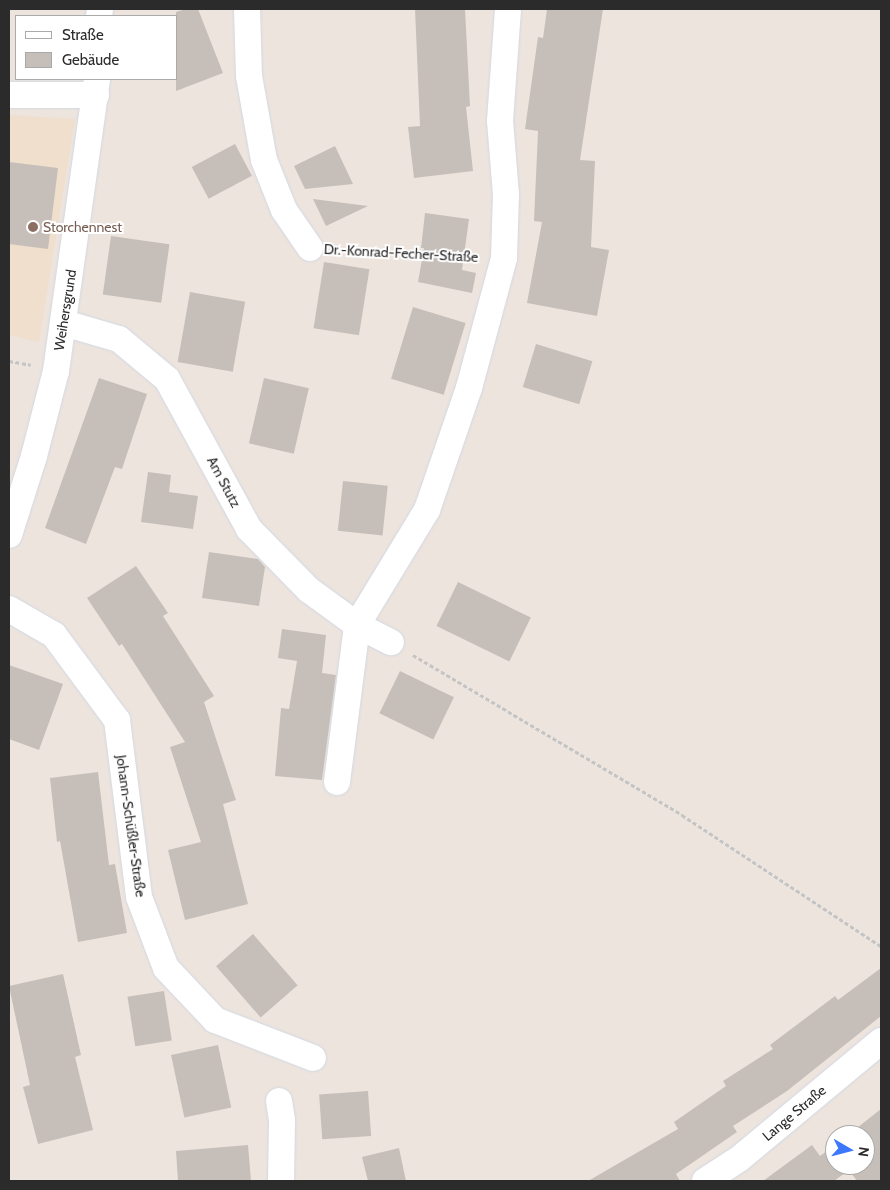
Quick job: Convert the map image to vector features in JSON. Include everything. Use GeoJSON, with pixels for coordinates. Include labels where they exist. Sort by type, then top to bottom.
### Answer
{"type":"FeatureCollection","features":[{"type":"Feature","properties":{"kind":"street","name":"Dr.-Konrad-Fecher-Straße"},"geometry":{"type":"LineString","coordinates":[[247,9],[249,76],[264,160],[284,210],[310,248]]}},
{"type":"Feature","properties":{"kind":"street"},"geometry":{"type":"LineString","coordinates":[[337,782],[357,625],[427,510],[469,388],[504,258],[506,195],[500,121],[508,9]]}},
{"type":"Feature","properties":{"kind":"street"},"geometry":{"type":"LineString","coordinates":[[9,95],[96,87]]}},
{"type":"Feature","properties":{"kind":"street","name":"Weihersgrund"},"geometry":{"type":"LineString","coordinates":[[9,535],[34,456],[64,324],[96,87]]}},
{"type":"Feature","properties":{"kind":"street","name":"Am Stutz"},"geometry":{"type":"LineString","coordinates":[[64,324],[119,339],[167,379],[249,528],[309,590],[357,625],[392,642]]}},
{"type":"Feature","properties":{"kind":"street","name":"Johann-Schüßler-Straße"},"geometry":{"type":"LineString","coordinates":[[9,609],[54,635],[117,720],[139,897],[166,968],[215,1020],[313,1058]]}},
{"type":"Feature","properties":{"kind":"street","name":"Lange Straße"},"geometry":{"type":"LineString","coordinates":[[705,1181],[739,1159],[881,1041]]}},
{"type":"Feature","properties":{"kind":"street"},"geometry":{"type":"LineString","coordinates":[[279,1101],[281,1181]]}},
{"type":"Feature","properties":{"kind":"path","name":"Dr.-Konrad-Fecher-Straße"},"geometry":{"type":"LineString","coordinates":[[310,248],[504,258]]}},
{"type":"Feature","properties":{"kind":"path"},"geometry":{"type":"LineString","coordinates":[[392,642],[682,815],[881,946]]}},
{"type":"Feature","properties":{"kind":"shaded area","name":"Storchennest"},"geometry":{"type":"Polygon","coordinates":[[[9,115],[75,119],[39,342],[9,335],[9,115]]]}},
{"type":"Feature","properties":{"kind":"building"},"geometry":{"type":"Polygon","coordinates":[[[186,9],[198,9],[223,73],[176,91],[176,80],[178,80],[178,15],[176,15],[176,12],[186,9]]]}},
{"type":"Feature","properties":{"kind":"building"},"geometry":{"type":"Polygon","coordinates":[[[415,9],[465,9],[470,106],[466,107],[473,171],[414,178],[408,127],[420,126],[415,9]]]}},
{"type":"Feature","properties":{"kind":"building"},"geometry":{"type":"Polygon","coordinates":[[[547,9],[603,9],[580,160],[595,161],[591,247],[609,250],[597,316],[527,303],[542,222],[534,221],[538,131],[525,129],[538,37],[543,38],[547,9]]]}},
{"type":"Feature","properties":{"kind":"building"},"geometry":{"type":"Polygon","coordinates":[[[235,144],[252,176],[209,199],[192,167],[235,144]]]}},
{"type":"Feature","properties":{"kind":"building"},"geometry":{"type":"Polygon","coordinates":[[[335,146],[353,184],[305,189],[294,166],[335,146]]]}},
{"type":"Feature","properties":{"kind":"building"},"geometry":{"type":"Polygon","coordinates":[[[9,162],[58,168],[48,249],[9,244],[9,162]]]}},
{"type":"Feature","properties":{"kind":"building"},"geometry":{"type":"Polygon","coordinates":[[[313,199],[368,206],[326,226],[313,199]]]}},
{"type":"Feature","properties":{"kind":"building"},"geometry":{"type":"Polygon","coordinates":[[[425,213],[469,219],[462,270],[476,273],[472,293],[418,282],[424,248],[421,248],[425,213]]]}},
{"type":"Feature","properties":{"kind":"building"},"geometry":{"type":"Polygon","coordinates":[[[111,236],[169,244],[161,303],[103,294],[111,236]]]}},
{"type":"Feature","properties":{"kind":"building"},"geometry":{"type":"Polygon","coordinates":[[[324,262],[369,269],[359,335],[314,328],[324,262]]]}},
{"type":"Feature","properties":{"kind":"building"},"geometry":{"type":"Polygon","coordinates":[[[190,292],[245,302],[233,372],[178,362],[190,292]]]}},
{"type":"Feature","properties":{"kind":"building"},"geometry":{"type":"Polygon","coordinates":[[[413,307],[466,323],[444,395],[391,379],[413,307]]]}},
{"type":"Feature","properties":{"kind":"building"},"geometry":{"type":"Polygon","coordinates":[[[536,344],[592,361],[579,404],[523,387],[536,344]]]}},
{"type":"Feature","properties":{"kind":"building"},"geometry":{"type":"Polygon","coordinates":[[[99,378],[147,394],[122,469],[115,467],[86,544],[45,528],[99,378]]]}},
{"type":"Feature","properties":{"kind":"building"},"geometry":{"type":"Polygon","coordinates":[[[264,378],[309,388],[294,454],[249,443],[264,378]]]}},
{"type":"Feature","properties":{"kind":"building"},"geometry":{"type":"Polygon","coordinates":[[[148,472],[171,475],[169,492],[198,496],[193,529],[141,522],[148,472]]]}},
{"type":"Feature","properties":{"kind":"building"},"geometry":{"type":"Polygon","coordinates":[[[343,481],[388,486],[383,535],[338,531],[343,481]]]}},
{"type":"Feature","properties":{"kind":"building"},"geometry":{"type":"Polygon","coordinates":[[[209,552],[258,559],[265,567],[259,606],[202,598],[209,552]]]}},
{"type":"Feature","properties":{"kind":"building"},"geometry":{"type":"Polygon","coordinates":[[[136,566],[168,613],[163,616],[214,696],[204,702],[236,800],[223,804],[248,904],[185,920],[168,850],[201,842],[170,747],[185,742],[122,644],[119,646],[87,598],[136,566]]]}},
{"type":"Feature","properties":{"kind":"building"},"geometry":{"type":"Polygon","coordinates":[[[458,582],[531,618],[509,662],[437,626],[458,582]]]}},
{"type":"Feature","properties":{"kind":"building"},"geometry":{"type":"Polygon","coordinates":[[[282,629],[326,635],[322,673],[336,675],[322,780],[275,776],[281,708],[289,709],[297,661],[278,658],[282,629]]]}},
{"type":"Feature","properties":{"kind":"building"},"geometry":{"type":"Polygon","coordinates":[[[9,665],[63,684],[39,750],[9,739],[9,665]]]}},
{"type":"Feature","properties":{"kind":"building"},"geometry":{"type":"Polygon","coordinates":[[[400,671],[454,697],[433,740],[379,713],[400,671]]]}},
{"type":"Feature","properties":{"kind":"building"},"geometry":{"type":"Polygon","coordinates":[[[98,772],[109,865],[115,864],[127,933],[78,942],[60,841],[57,842],[50,778],[98,772]]]}},
{"type":"Feature","properties":{"kind":"building"},"geometry":{"type":"Polygon","coordinates":[[[253,934],[298,985],[261,1017],[216,966],[253,934]]]}},
{"type":"Feature","properties":{"kind":"building"},"geometry":{"type":"Polygon","coordinates":[[[881,968],[881,1016],[787,1091],[733,1126],[737,1132],[676,1174],[680,1181],[588,1181],[678,1129],[674,1122],[726,1086],[723,1081],[773,1049],[770,1045],[835,996],[838,1000],[881,968]]]}},
{"type":"Feature","properties":{"kind":"building"},"geometry":{"type":"Polygon","coordinates":[[[63,974],[81,1055],[75,1057],[93,1130],[38,1144],[23,1087],[30,1085],[9,986],[63,974]]]}},
{"type":"Feature","properties":{"kind":"building"},"geometry":{"type":"Polygon","coordinates":[[[164,991],[172,1040],[135,1046],[127,997],[164,991]]]}},
{"type":"Feature","properties":{"kind":"building"},"geometry":{"type":"Polygon","coordinates":[[[218,1045],[231,1108],[184,1118],[171,1055],[218,1045]]]}},
{"type":"Feature","properties":{"kind":"building"},"geometry":{"type":"Polygon","coordinates":[[[368,1091],[371,1136],[322,1139],[319,1094],[368,1091]]]}},
{"type":"Feature","properties":{"kind":"building"},"geometry":{"type":"Polygon","coordinates":[[[881,1109],[881,1181],[857,1181],[853,1175],[875,1175],[875,1125],[861,1125],[881,1109]]]}},
{"type":"Feature","properties":{"kind":"building"},"geometry":{"type":"Polygon","coordinates":[[[248,1145],[251,1181],[178,1181],[176,1151],[248,1145]]]}},
{"type":"Feature","properties":{"kind":"building"},"geometry":{"type":"Polygon","coordinates":[[[812,1145],[820,1156],[825,1152],[825,1175],[842,1175],[834,1181],[763,1181],[812,1145]]]}},
{"type":"Feature","properties":{"kind":"building"},"geometry":{"type":"Polygon","coordinates":[[[399,1148],[406,1181],[368,1181],[362,1157],[399,1148]]]}},
{"type":"Feature","properties":{"kind":"place","name":"Storchennest"},"geometry":{"type":"Point","coordinates":[33,227]}}]}
